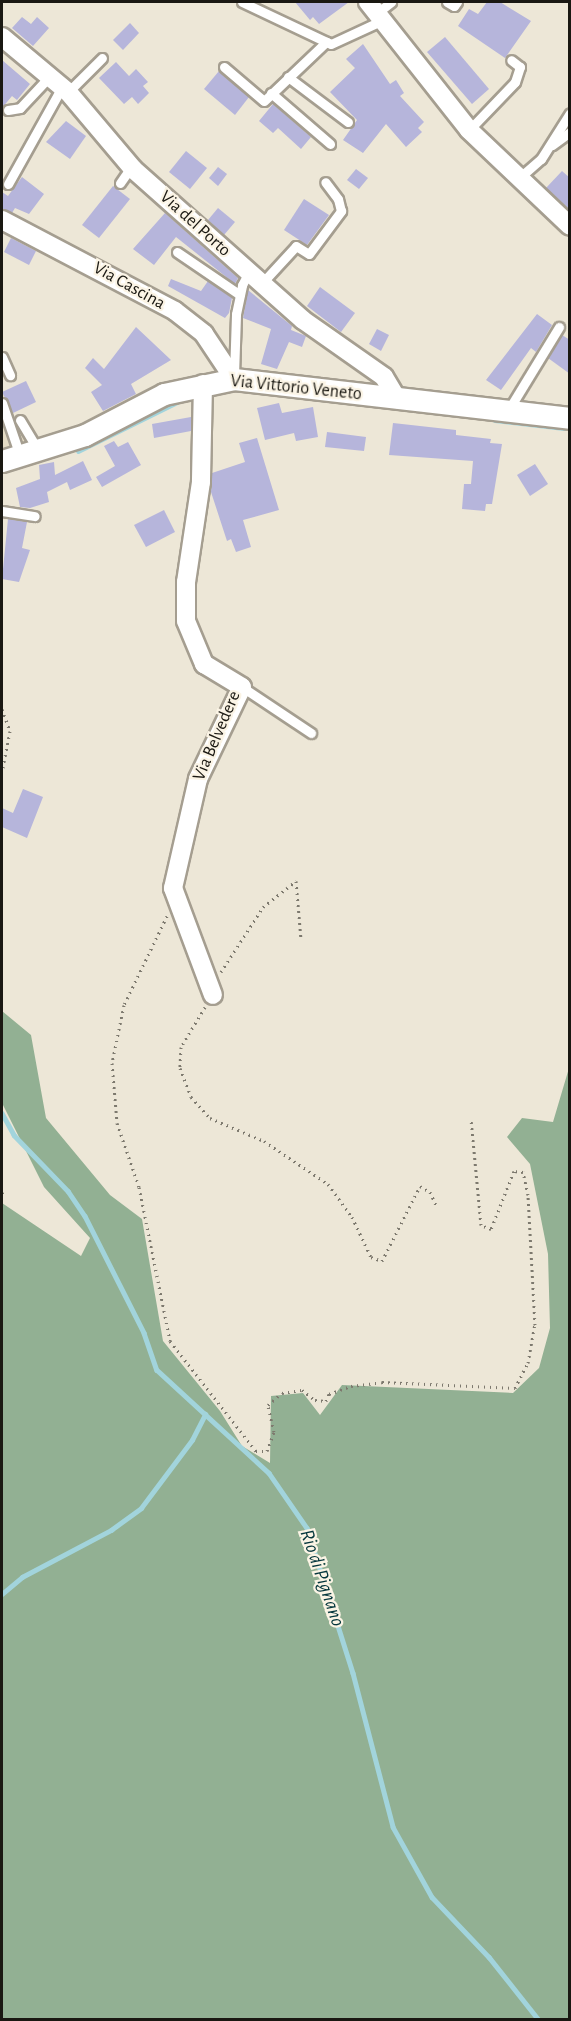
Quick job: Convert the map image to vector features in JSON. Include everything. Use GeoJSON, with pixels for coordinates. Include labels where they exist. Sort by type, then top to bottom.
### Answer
{"type":"FeatureCollection","features":[{"type":"Feature","properties":{"kind":"street"},"geometry":{"type":"LineString","coordinates":[[380,9],[469,130],[519,178],[566,217]]}},
{"type":"Feature","properties":{"kind":"street","name":"Via del Porto"},"geometry":{"type":"LineString","coordinates":[[2,37],[59,85],[131,167],[303,320],[384,377],[397,399]]}},
{"type":"Feature","properties":{"kind":"street","name":"Via Cascina"},"geometry":{"type":"LineString","coordinates":[[2,220],[176,311],[204,334],[234,379]]}},
{"type":"Feature","properties":{"kind":"street","name":"Via Vittorio Veneto"},"geometry":{"type":"LineString","coordinates":[[20,456],[85,435],[164,394],[234,379],[570,418]]}},
{"type":"Feature","properties":{"kind":"street","name":"Via Belvedere"},"geometry":{"type":"LineString","coordinates":[[173,888],[198,779],[242,687],[204,664],[186,621],[186,582],[201,482],[203,384]]}},
{"type":"Feature","properties":{"kind":"street"},"geometry":{"type":"LineString","coordinates":[[173,888],[213,995]]}},
{"type":"Feature","properties":{"kind":"lane"},"geometry":{"type":"LineString","coordinates":[[242,2],[326,42]]}},
{"type":"Feature","properties":{"kind":"lane"},"geometry":{"type":"LineString","coordinates":[[447,2],[454,6],[457,2]]}},
{"type":"Feature","properties":{"kind":"lane"},"geometry":{"type":"LineString","coordinates":[[224,67],[264,101],[326,42],[357,35],[380,9]]}},
{"type":"Feature","properties":{"kind":"lane"},"geometry":{"type":"LineString","coordinates":[[8,110],[20,108],[102,58]]}},
{"type":"Feature","properties":{"kind":"lane"},"geometry":{"type":"LineString","coordinates":[[469,130],[515,82],[520,67],[511,60]]}},
{"type":"Feature","properties":{"kind":"lane"},"geometry":{"type":"LineString","coordinates":[[288,77],[348,122]]}},
{"type":"Feature","properties":{"kind":"lane"},"geometry":{"type":"LineString","coordinates":[[8,184],[59,85]]}},
{"type":"Feature","properties":{"kind":"lane"},"geometry":{"type":"LineString","coordinates":[[272,93],[330,144]]}},
{"type":"Feature","properties":{"kind":"lane"},"geometry":{"type":"LineString","coordinates":[[519,178],[547,148],[570,113]]}},
{"type":"Feature","properties":{"kind":"lane"},"geometry":{"type":"LineString","coordinates":[[547,148],[570,132]]}},
{"type":"Feature","properties":{"kind":"lane"},"geometry":{"type":"LineString","coordinates":[[120,183],[131,167]]}},
{"type":"Feature","properties":{"kind":"lane"},"geometry":{"type":"LineString","coordinates":[[234,379],[240,295],[255,277],[296,246],[309,254],[341,211],[338,199],[325,182]]}},
{"type":"Feature","properties":{"kind":"lane"},"geometry":{"type":"LineString","coordinates":[[177,252],[240,295]]}},
{"type":"Feature","properties":{"kind":"lane"},"geometry":{"type":"LineString","coordinates":[[507,411],[559,327]]}},
{"type":"Feature","properties":{"kind":"lane"},"geometry":{"type":"LineString","coordinates":[[2,357],[10,375]]}},
{"type":"Feature","properties":{"kind":"lane"},"geometry":{"type":"LineString","coordinates":[[2,403],[20,456]]}},
{"type":"Feature","properties":{"kind":"lane"},"geometry":{"type":"LineString","coordinates":[[20,420],[20,456]]}},
{"type":"Feature","properties":{"kind":"lane"},"geometry":{"type":"LineString","coordinates":[[2,511],[35,516]]}},
{"type":"Feature","properties":{"kind":"lane"},"geometry":{"type":"LineString","coordinates":[[242,687],[311,733]]}},
{"type":"Feature","properties":{"kind":"path"},"geometry":{"type":"LineString","coordinates":[[2,709],[10,731],[2,772]]}},
{"type":"Feature","properties":{"kind":"path"},"geometry":{"type":"LineString","coordinates":[[301,939],[296,881],[285,885],[263,907],[222,968],[213,995],[181,1047],[180,1068],[191,1097],[210,1118],[264,1141],[328,1184],[352,1217],[371,1257],[382,1261],[420,1186],[430,1192],[437,1207]]}},
{"type":"Feature","properties":{"kind":"path"},"geometry":{"type":"LineString","coordinates":[[173,888],[169,911],[124,1005],[112,1063],[117,1123],[139,1187],[170,1341],[256,1451],[267,1450],[274,1432],[268,1406],[282,1393],[302,1390],[315,1400],[326,1401],[329,1394],[351,1386],[382,1382],[515,1388],[528,1363],[534,1325],[528,1195],[523,1172],[514,1171],[491,1229],[481,1225],[471,1119]]}},
{"type":"Feature","properties":{"kind":"path"},"geometry":{"type":"LineString","coordinates":[[2,1193],[6,1196]]}},
{"type":"Feature","properties":{"kind":"shaded area"},"geometry":{"type":"Polygon","coordinates":[[[2,390],[31,452],[2,461],[2,390]]]}},
{"type":"Feature","properties":{"kind":"green space"},"geometry":{"type":"Polygon","coordinates":[[[2,1011],[31,1035],[46,1118],[110,1195],[142,1219],[163,1341],[220,1411],[242,1446],[270,1463],[271,1396],[303,1393],[320,1415],[342,1385],[513,1393],[539,1368],[550,1328],[548,1254],[530,1164],[507,1137],[522,1118],[553,1122],[569,1068],[569,2019],[2,2019],[2,1203],[81,1256],[90,1238],[44,1187],[2,1103],[2,1011]]]}},
{"type":"Feature","properties":{"kind":"building"},"geometry":{"type":"Polygon","coordinates":[[[295,2],[349,2],[319,24],[313,17],[310,20],[295,2]]]}},
{"type":"Feature","properties":{"kind":"building"},"geometry":{"type":"Polygon","coordinates":[[[487,2],[500,2],[531,21],[505,58],[458,26],[469,9],[478,14],[487,2]]]}},
{"type":"Feature","properties":{"kind":"building"},"geometry":{"type":"Polygon","coordinates":[[[22,17],[31,24],[37,17],[49,28],[33,46],[12,28],[22,17]]]}},
{"type":"Feature","properties":{"kind":"building"},"geometry":{"type":"Polygon","coordinates":[[[130,23],[139,33],[123,50],[113,40],[130,23]]]}},
{"type":"Feature","properties":{"kind":"building"},"geometry":{"type":"Polygon","coordinates":[[[445,37],[489,89],[472,104],[427,52],[445,37]]]}},
{"type":"Feature","properties":{"kind":"building"},"geometry":{"type":"Polygon","coordinates":[[[363,44],[390,84],[396,80],[404,93],[400,96],[424,122],[418,128],[422,132],[406,147],[386,124],[363,153],[343,140],[357,120],[330,92],[355,68],[346,59],[363,44]]]}},
{"type":"Feature","properties":{"kind":"building"},"geometry":{"type":"Polygon","coordinates":[[[2,60],[30,84],[17,100],[12,96],[2,108],[2,60]]]}},
{"type":"Feature","properties":{"kind":"building"},"geometry":{"type":"Polygon","coordinates":[[[116,62],[129,76],[136,69],[148,82],[143,86],[149,93],[138,104],[132,97],[124,104],[99,78],[116,62]]]}},
{"type":"Feature","properties":{"kind":"building"},"geometry":{"type":"Polygon","coordinates":[[[219,71],[249,97],[235,115],[204,89],[219,71]]]}},
{"type":"Feature","properties":{"kind":"building"},"geometry":{"type":"Polygon","coordinates":[[[273,104],[311,137],[301,149],[278,128],[273,133],[259,121],[273,104]]]}},
{"type":"Feature","properties":{"kind":"building"},"geometry":{"type":"Polygon","coordinates":[[[66,121],[86,136],[70,159],[46,142],[66,121]]]}},
{"type":"Feature","properties":{"kind":"building"},"geometry":{"type":"Polygon","coordinates":[[[186,151],[207,168],[190,189],[169,172],[186,151]]]}},
{"type":"Feature","properties":{"kind":"building"},"geometry":{"type":"Polygon","coordinates":[[[218,167],[227,174],[218,186],[209,178],[218,167]]]}},
{"type":"Feature","properties":{"kind":"building"},"geometry":{"type":"Polygon","coordinates":[[[356,169],[368,178],[359,189],[347,180],[356,169]]]}},
{"type":"Feature","properties":{"kind":"building"},"geometry":{"type":"Polygon","coordinates":[[[562,171],[570,178],[570,210],[546,188],[562,171]]]}},
{"type":"Feature","properties":{"kind":"building"},"geometry":{"type":"Polygon","coordinates":[[[22,177],[44,194],[29,214],[15,208],[12,213],[2,209],[2,192],[8,196],[22,177]]]}},
{"type":"Feature","properties":{"kind":"building"},"geometry":{"type":"Polygon","coordinates":[[[113,186],[130,199],[99,238],[82,225],[113,186]]]}},
{"type":"Feature","properties":{"kind":"building"},"geometry":{"type":"Polygon","coordinates":[[[304,199],[329,215],[307,245],[284,230],[304,199]]]}},
{"type":"Feature","properties":{"kind":"building"},"geometry":{"type":"Polygon","coordinates":[[[218,208],[235,222],[224,235],[208,220],[218,208]]]}},
{"type":"Feature","properties":{"kind":"building"},"geometry":{"type":"Polygon","coordinates":[[[165,213],[238,278],[235,284],[176,237],[154,265],[133,249],[165,213]]]}},
{"type":"Feature","properties":{"kind":"building"},"geometry":{"type":"Polygon","coordinates":[[[11,238],[36,251],[29,265],[4,252],[11,238]]]}},
{"type":"Feature","properties":{"kind":"building"},"geometry":{"type":"Polygon","coordinates":[[[171,279],[201,291],[208,281],[232,298],[229,313],[225,318],[168,286],[171,279]]]}},
{"type":"Feature","properties":{"kind":"building"},"geometry":{"type":"Polygon","coordinates":[[[320,287],[355,313],[341,332],[307,306],[320,287]]]}},
{"type":"Feature","properties":{"kind":"building"},"geometry":{"type":"Polygon","coordinates":[[[248,290],[292,326],[291,330],[306,336],[302,347],[289,342],[277,369],[261,364],[271,329],[243,318],[248,290]]]}},
{"type":"Feature","properties":{"kind":"building"},"geometry":{"type":"Polygon","coordinates":[[[537,314],[552,325],[536,352],[531,348],[501,390],[486,380],[537,314]]]}},
{"type":"Feature","properties":{"kind":"building"},"geometry":{"type":"Polygon","coordinates":[[[136,327],[171,360],[131,384],[136,394],[103,411],[91,392],[102,385],[85,368],[93,358],[104,369],[136,327]]]}},
{"type":"Feature","properties":{"kind":"building"},"geometry":{"type":"Polygon","coordinates":[[[377,329],[389,335],[381,351],[369,344],[377,329]]]}},
{"type":"Feature","properties":{"kind":"building"},"geometry":{"type":"Polygon","coordinates":[[[562,335],[570,340],[570,374],[548,358],[562,335]]]}},
{"type":"Feature","properties":{"kind":"building"},"geometry":{"type":"Polygon","coordinates":[[[26,381],[36,402],[13,413],[2,392],[26,381]]]}},
{"type":"Feature","properties":{"kind":"building"},"geometry":{"type":"Polygon","coordinates":[[[279,403],[282,413],[313,407],[318,437],[296,441],[294,433],[265,440],[257,408],[279,403]]]}},
{"type":"Feature","properties":{"kind":"building"},"geometry":{"type":"Polygon","coordinates":[[[191,417],[191,431],[154,438],[152,424],[191,417]]]}},
{"type":"Feature","properties":{"kind":"building"},"geometry":{"type":"Polygon","coordinates":[[[393,423],[456,430],[456,435],[491,439],[490,443],[502,444],[492,504],[486,504],[485,511],[462,509],[464,484],[471,484],[473,461],[389,455],[393,423]]]}},
{"type":"Feature","properties":{"kind":"building"},"geometry":{"type":"Polygon","coordinates":[[[327,432],[366,437],[364,451],[325,447],[327,432]]]}},
{"type":"Feature","properties":{"kind":"building"},"geometry":{"type":"Polygon","coordinates":[[[257,438],[279,510],[243,520],[251,547],[236,552],[231,539],[227,541],[211,492],[212,473],[245,462],[239,443],[257,438]]]}},
{"type":"Feature","properties":{"kind":"building"},"geometry":{"type":"Polygon","coordinates":[[[114,441],[118,447],[128,442],[141,465],[102,487],[96,477],[115,466],[104,446],[114,441]]]}},
{"type":"Feature","properties":{"kind":"building"},"geometry":{"type":"Polygon","coordinates":[[[83,461],[92,480],[70,490],[67,482],[47,492],[49,502],[30,508],[20,507],[16,488],[40,479],[39,465],[54,462],[55,475],[83,461]]]}},
{"type":"Feature","properties":{"kind":"building"},"geometry":{"type":"Polygon","coordinates":[[[535,464],[548,484],[530,496],[517,475],[535,464]]]}},
{"type":"Feature","properties":{"kind":"building"},"geometry":{"type":"Polygon","coordinates":[[[164,510],[175,532],[146,547],[134,525],[164,510]]]}},
{"type":"Feature","properties":{"kind":"building"},"geometry":{"type":"Polygon","coordinates":[[[8,519],[27,522],[22,548],[30,550],[19,582],[2,579],[8,519]]]}},
{"type":"Feature","properties":{"kind":"building"},"geometry":{"type":"Polygon","coordinates":[[[23,789],[43,797],[27,838],[2,827],[2,808],[13,813],[23,789]]]}},
{"type":"Feature","properties":{"kind":"waterway"},"geometry":{"type":"LineString","coordinates":[[78,451],[181,400]]}},
{"type":"Feature","properties":{"kind":"waterway"},"geometry":{"type":"LineString","coordinates":[[495,420],[564,428]]}},
{"type":"Feature","properties":{"kind":"waterway","name":"Rio di Pignano"},"geometry":{"type":"LineString","coordinates":[[2,1113],[14,1135],[68,1191],[85,1216],[144,1333],[157,1370],[269,1473],[307,1528],[353,1673],[393,1827],[432,1897],[489,1957],[539,2020]]}},
{"type":"Feature","properties":{"kind":"waterway"},"geometry":{"type":"LineString","coordinates":[[2,1594],[22,1577],[111,1530],[141,1508],[192,1440],[205,1414]]}}]}
